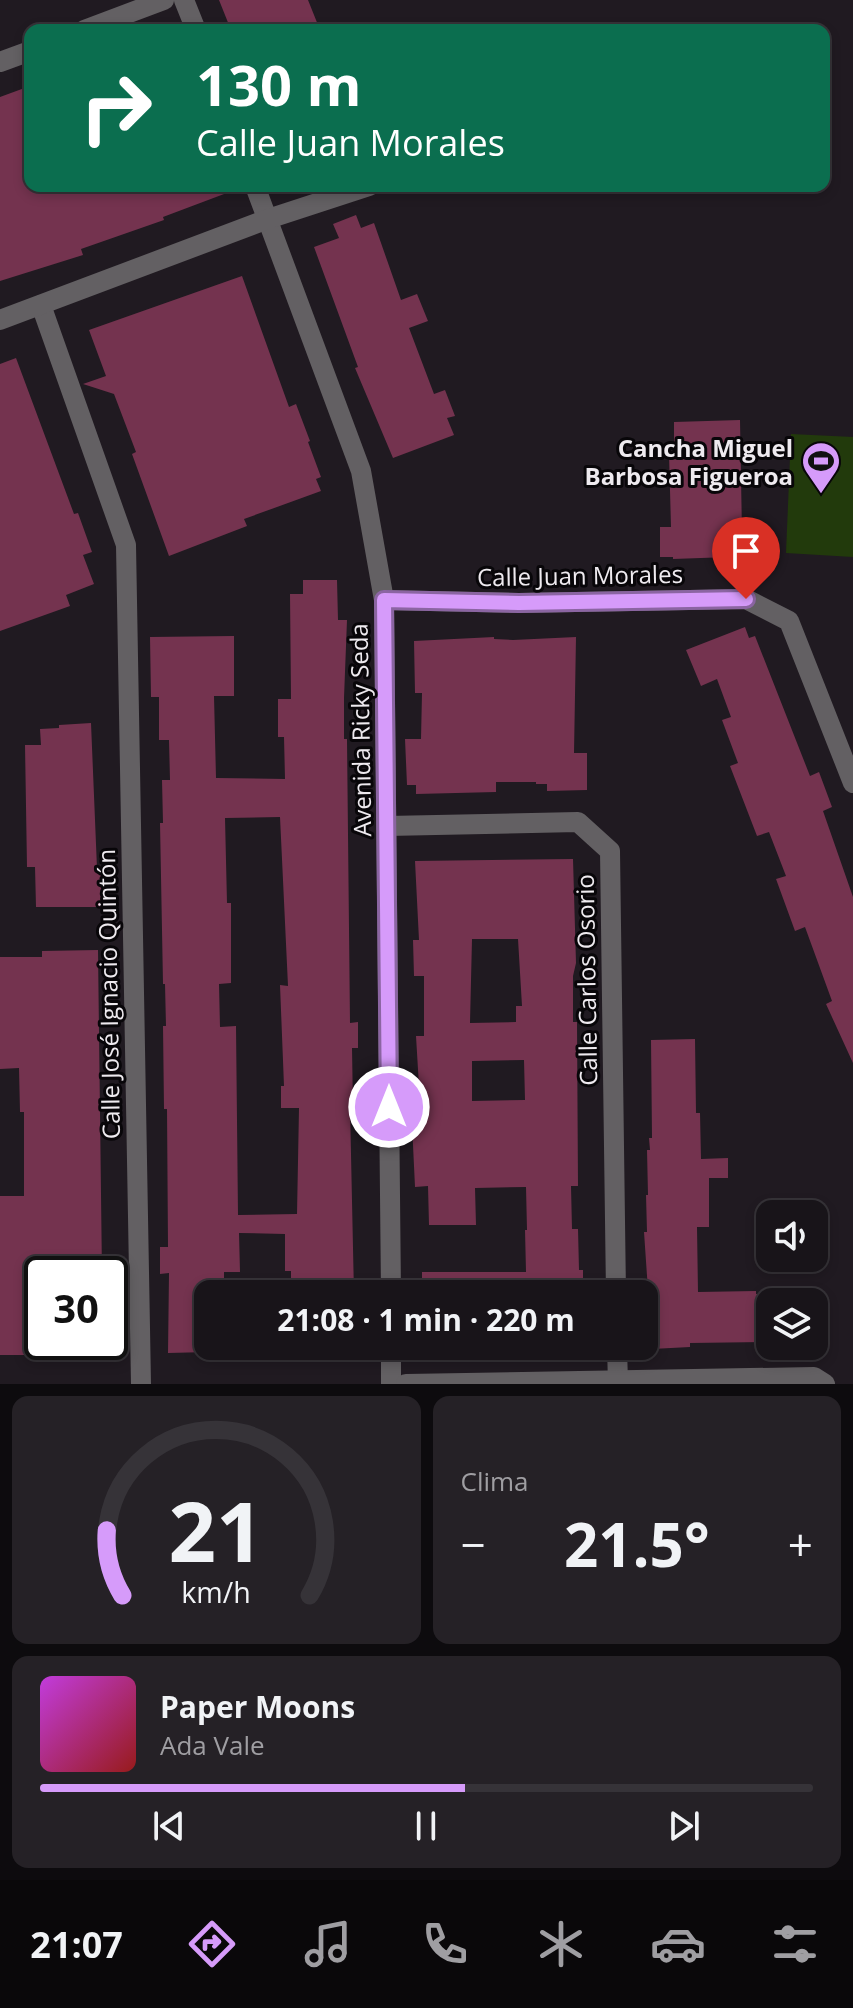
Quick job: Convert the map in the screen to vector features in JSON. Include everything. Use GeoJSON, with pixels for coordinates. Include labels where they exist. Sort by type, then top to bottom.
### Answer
{"type":"FeatureCollection","features":[{"type":"Feature","properties":{"kind":"street"},"geometry":{"type":"LineString","coordinates":[[100,24],[164,0]]}},
{"type":"Feature","properties":{"kind":"street"},"geometry":{"type":"LineString","coordinates":[[184,0],[194,24]]}},
{"type":"Feature","properties":{"kind":"street"},"geometry":{"type":"LineString","coordinates":[[0,62],[24,53]]}},
{"type":"Feature","properties":{"kind":"street","name":"Avenida Ricky Seda"},"geometry":{"type":"LineString","coordinates":[[257,192],[361,471],[384,600],[391,1280]]}},
{"type":"Feature","properties":{"kind":"street"},"geometry":{"type":"LineString","coordinates":[[0,320],[268,219],[351,192]]}},
{"type":"Feature","properties":{"kind":"street","name":"Calle José Ignacio Quintón"},"geometry":{"type":"LineString","coordinates":[[41,305],[126,545],[141,1384]]}},
{"type":"Feature","properties":{"kind":"street","name":"Calle Juan Morales"},"geometry":{"type":"LineString","coordinates":[[384,600],[519,603],[746,599],[789,621],[853,783]]}},
{"type":"Feature","properties":{"kind":"street","name":"Calle Carlos Osorio"},"geometry":{"type":"LineString","coordinates":[[387,826],[578,822],[610,851],[616,1280]]}},
{"type":"Feature","properties":{"kind":"street"},"geometry":{"type":"LineString","coordinates":[[391,1360],[391,1384]]}},
{"type":"Feature","properties":{"kind":"street"},"geometry":{"type":"LineString","coordinates":[[617,1360],[618,1382]]}},
{"type":"Feature","properties":{"kind":"street"},"geometry":{"type":"LineString","coordinates":[[406,1384],[814,1377],[825,1384]]}},
{"type":"Feature","properties":{"kind":"green space","name":"Cancha Miguel Barbosa Figueroa"},"geometry":{"type":"Polygon","coordinates":[[[791,434],[853,437],[853,557],[786,553],[791,434]]]}},
{"type":"Feature","properties":{"kind":"building"},"geometry":{"type":"Polygon","coordinates":[[[219,0],[308,0],[318,24],[229,24],[219,0]]]}},
{"type":"Feature","properties":{"kind":"building"},"geometry":{"type":"Polygon","coordinates":[[[24,88],[24,192],[229,192],[163,217],[164,220],[81,249],[83,255],[0,281],[0,97],[24,88]]]}},
{"type":"Feature","properties":{"kind":"building"},"geometry":{"type":"Polygon","coordinates":[[[356,215],[361,228],[374,223],[401,300],[417,294],[428,321],[409,328],[434,394],[445,390],[455,416],[447,418],[454,435],[393,458],[355,368],[358,367],[314,247],[339,238],[333,224],[356,215]]]}},
{"type":"Feature","properties":{"kind":"building"},"geometry":{"type":"Polygon","coordinates":[[[242,276],[289,407],[296,404],[310,441],[321,477],[316,479],[321,491],[244,519],[247,526],[169,556],[114,394],[83,384],[106,376],[89,330],[242,276]]]}},
{"type":"Feature","properties":{"kind":"building"},"geometry":{"type":"Polygon","coordinates":[[[16,358],[74,514],[78,513],[92,552],[83,555],[94,584],[66,595],[70,606],[0,631],[0,364],[16,358]]]}},
{"type":"Feature","properties":{"kind":"building"},"geometry":{"type":"Polygon","coordinates":[[[740,420],[742,533],[756,533],[757,556],[660,557],[660,527],[671,527],[669,454],[674,454],[674,422],[740,420]]]}},
{"type":"Feature","properties":{"kind":"building"},"geometry":{"type":"Polygon","coordinates":[[[303,580],[337,580],[338,620],[347,620],[344,739],[347,739],[350,1023],[358,1022],[358,1048],[352,1048],[353,1107],[350,1107],[354,1280],[291,1280],[291,1271],[285,1271],[285,1234],[239,1233],[240,1272],[224,1272],[224,1280],[194,1280],[194,1352],[168,1353],[169,1273],[160,1274],[160,1247],[168,1247],[160,823],[163,823],[162,780],[170,780],[169,740],[159,740],[159,697],[151,697],[150,637],[234,636],[234,696],[214,696],[216,778],[285,779],[284,737],[278,737],[278,699],[291,699],[290,594],[303,594],[303,580]],[[280,817],[225,818],[227,903],[231,903],[231,983],[219,984],[220,1027],[236,1026],[238,1215],[297,1214],[299,1108],[281,1108],[281,1086],[284,1086],[280,985],[288,986],[280,817]]]}},
{"type":"Feature","properties":{"kind":"building"},"geometry":{"type":"Polygon","coordinates":[[[745,627],[749,638],[755,636],[810,776],[819,772],[832,807],[823,811],[853,897],[853,1063],[826,1004],[832,1001],[805,927],[795,931],[776,879],[786,876],[769,832],[757,836],[730,766],[738,763],[722,720],[731,717],[717,679],[701,686],[686,650],[745,627]]]}},
{"type":"Feature","properties":{"kind":"building"},"geometry":{"type":"Polygon","coordinates":[[[494,637],[513,640],[576,637],[574,753],[587,753],[587,790],[547,791],[547,784],[536,782],[496,782],[496,792],[416,794],[416,785],[407,785],[405,739],[421,739],[422,693],[415,693],[414,641],[494,637]]]}},
{"type":"Feature","properties":{"kind":"building"},"geometry":{"type":"Polygon","coordinates":[[[91,723],[97,868],[104,868],[105,907],[36,907],[35,867],[27,867],[25,745],[41,745],[40,729],[91,723]]]}},
{"type":"Feature","properties":{"kind":"building"},"geometry":{"type":"Polygon","coordinates":[[[573,859],[576,963],[573,1022],[577,1022],[578,1186],[571,1186],[572,1229],[578,1229],[579,1270],[583,1270],[583,1280],[422,1280],[422,1272],[526,1272],[527,1230],[526,1187],[475,1188],[476,1225],[429,1225],[428,1186],[415,1187],[411,1103],[420,1103],[416,1036],[424,1036],[424,976],[414,976],[413,940],[419,940],[415,861],[573,859]],[[472,939],[470,1023],[516,1022],[516,1006],[522,1006],[518,939],[472,939]],[[524,1060],[472,1061],[472,1101],[525,1100],[524,1060]]]}},
{"type":"Feature","properties":{"kind":"building"},"geometry":{"type":"Polygon","coordinates":[[[98,950],[102,1256],[24,1256],[24,1355],[0,1355],[0,1196],[24,1196],[24,1112],[20,1112],[19,1068],[0,1069],[0,957],[42,957],[42,951],[98,950]]]}},
{"type":"Feature","properties":{"kind":"building"},"geometry":{"type":"Polygon","coordinates":[[[695,1039],[696,1113],[700,1113],[701,1159],[728,1158],[728,1178],[709,1178],[709,1227],[697,1227],[698,1292],[756,1291],[756,1342],[690,1343],[690,1347],[658,1349],[658,1280],[647,1280],[644,1232],[647,1232],[647,1150],[650,1150],[649,1138],[652,1138],[651,1040],[695,1039]]]}},
{"type":"Feature","properties":{"kind":"place","name":"Cancha Miguel Barbosa Figueroa"},"geometry":{"type":"Point","coordinates":[821,495]}},
{"type":"Feature","properties":{"kind":"route"},"geometry":{"type":"LineString","coordinates":[[389,1107],[384,600],[519,603],[746,599]]}}]}
